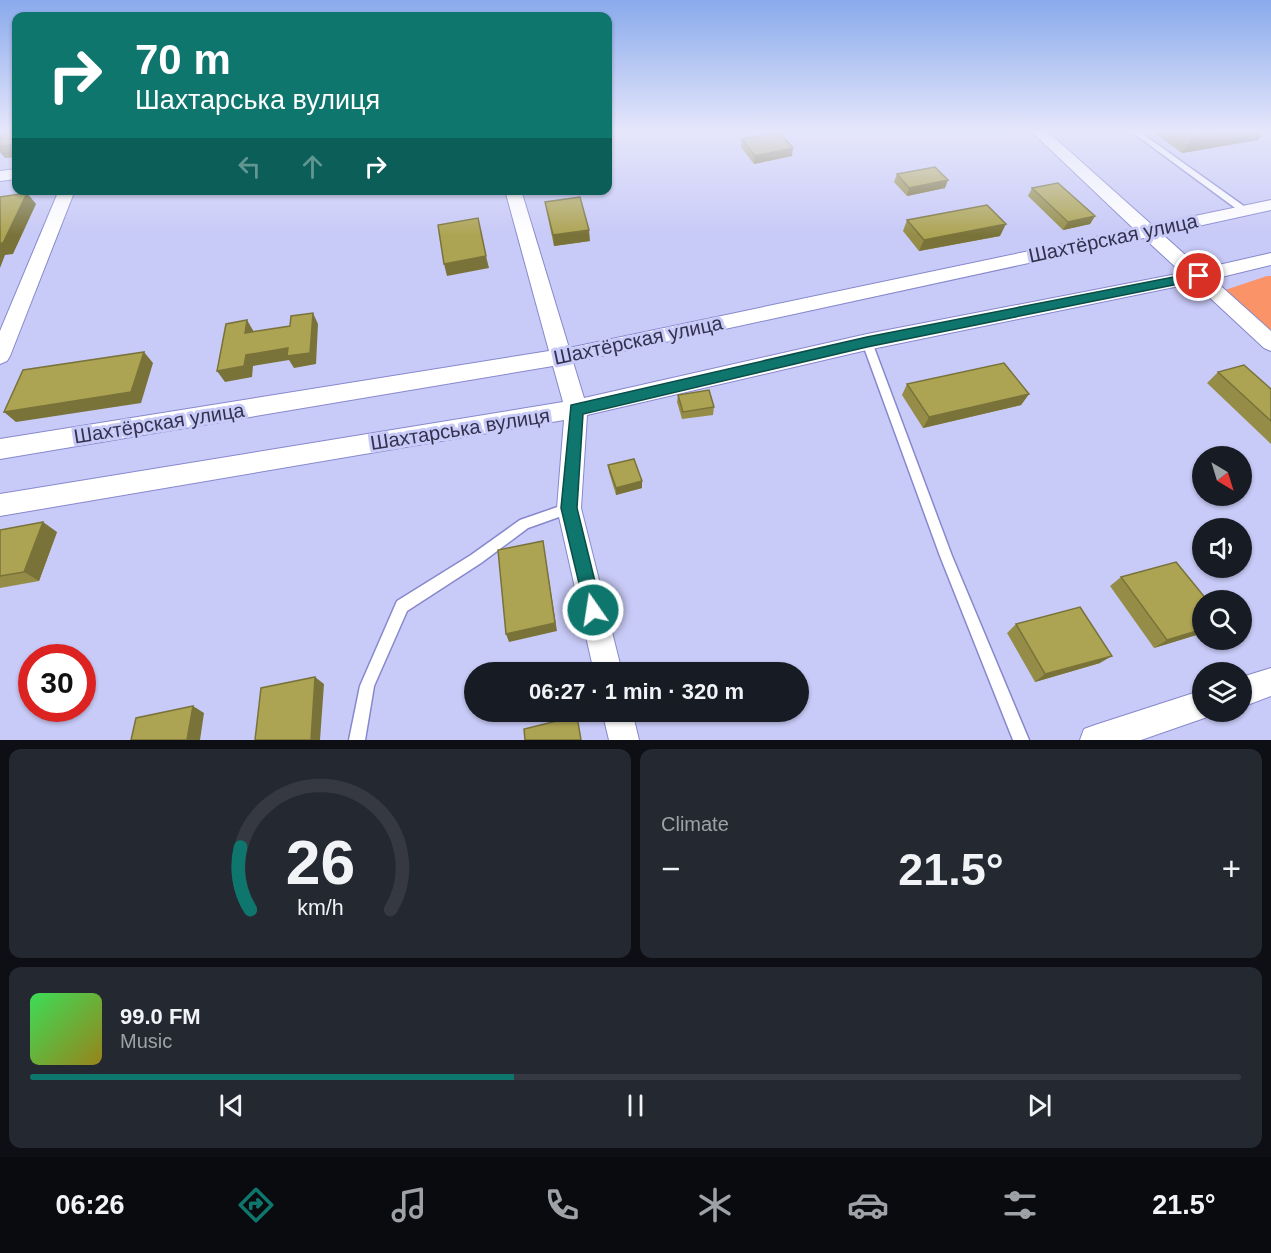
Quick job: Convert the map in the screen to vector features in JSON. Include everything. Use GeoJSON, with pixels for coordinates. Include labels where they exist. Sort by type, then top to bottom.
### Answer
{"type":"FeatureCollection","features":[{"type":"Feature","properties":{"kind":"street"},"geometry":{"type":"LineString","coordinates":[[1078,167],[1271,343]]}},
{"type":"Feature","properties":{"kind":"street"},"geometry":{"type":"LineString","coordinates":[[0,356],[65,195]]}},
{"type":"Feature","properties":{"kind":"street"},"geometry":{"type":"LineString","coordinates":[[514,195],[576,410],[569,508],[606,662]]}},
{"type":"Feature","properties":{"kind":"street","name":"Шахтёрская улица"},"geometry":{"type":"LineString","coordinates":[[0,449],[561,357],[1149,230],[1271,206]]}},
{"type":"Feature","properties":{"kind":"street","name":"Шахтарська вулиця"},"geometry":{"type":"LineString","coordinates":[[0,505],[576,410],[867,342],[1199,276],[1271,259]]}},
{"type":"Feature","properties":{"kind":"street"},"geometry":{"type":"LineString","coordinates":[[1252,689],[1271,682]]}},
{"type":"Feature","properties":{"kind":"street"},"geometry":{"type":"LineString","coordinates":[[1095,740],[1192,709]]}},
{"type":"Feature","properties":{"kind":"street"},"geometry":{"type":"LineString","coordinates":[[620,722],[624,740]]}},
{"type":"Feature","properties":{"kind":"lane"},"geometry":{"type":"LineString","coordinates":[[1184,167],[1245,211]]}},
{"type":"Feature","properties":{"kind":"lane"},"geometry":{"type":"LineString","coordinates":[[867,342],[946,556],[1021,740]]}},
{"type":"Feature","properties":{"kind":"lane"},"geometry":{"type":"LineString","coordinates":[[357,740],[367,686],[402,606],[476,559],[524,524],[569,508]]}},
{"type":"Feature","properties":{"kind":"shaded area"},"geometry":{"type":"Polygon","coordinates":[[[1271,276],[1271,332],[1225,290],[1271,276]]]}},
{"type":"Feature","properties":{"kind":"building"},"geometry":{"type":"Polygon","coordinates":[[[935,167],[948,180],[909,188],[897,174],[935,167]]]}},
{"type":"Feature","properties":{"kind":"building"},"geometry":{"type":"Polygon","coordinates":[[[1058,183],[1095,216],[1068,222],[1032,188],[1058,183]]]}},
{"type":"Feature","properties":{"kind":"building"},"geometry":{"type":"Polygon","coordinates":[[[26,195],[3,243],[0,243],[0,197],[26,195]]]}},
{"type":"Feature","properties":{"kind":"building"},"geometry":{"type":"Polygon","coordinates":[[[580,197],[589,230],[553,235],[545,202],[580,197]]]}},
{"type":"Feature","properties":{"kind":"building"},"geometry":{"type":"Polygon","coordinates":[[[987,205],[1006,224],[924,240],[907,220],[987,205]]]}},
{"type":"Feature","properties":{"kind":"building"},"geometry":{"type":"Polygon","coordinates":[[[478,218],[486,256],[444,264],[438,225],[478,218]]]}},
{"type":"Feature","properties":{"kind":"building"},"geometry":{"type":"Polygon","coordinates":[[[313,313],[310,353],[287,356],[288,348],[246,355],[244,366],[217,371],[226,324],[247,320],[245,333],[290,326],[291,316],[313,313]]]}},
{"type":"Feature","properties":{"kind":"building"},"geometry":{"type":"Polygon","coordinates":[[[144,352],[131,392],[4,412],[23,370],[144,352]]]}},
{"type":"Feature","properties":{"kind":"building"},"geometry":{"type":"Polygon","coordinates":[[[1004,363],[1029,394],[929,417],[907,384],[1004,363]]]}},
{"type":"Feature","properties":{"kind":"building"},"geometry":{"type":"Polygon","coordinates":[[[1244,365],[1271,389],[1271,421],[1218,372],[1244,365]]]}},
{"type":"Feature","properties":{"kind":"building"},"geometry":{"type":"Polygon","coordinates":[[[709,390],[714,407],[683,412],[678,395],[709,390]]]}},
{"type":"Feature","properties":{"kind":"building"},"geometry":{"type":"Polygon","coordinates":[[[634,459],[642,481],[616,488],[608,465],[634,459]]]}},
{"type":"Feature","properties":{"kind":"building"},"geometry":{"type":"Polygon","coordinates":[[[43,522],[24,572],[0,576],[0,530],[43,522]]]}},
{"type":"Feature","properties":{"kind":"building"},"geometry":{"type":"Polygon","coordinates":[[[543,541],[555,623],[506,634],[498,550],[543,541]]]}},
{"type":"Feature","properties":{"kind":"building"},"geometry":{"type":"Polygon","coordinates":[[[1176,562],[1199,590],[1192,590],[1192,632],[1167,640],[1121,577],[1176,562]]]}},
{"type":"Feature","properties":{"kind":"building"},"geometry":{"type":"Polygon","coordinates":[[[1080,607],[1112,656],[1045,674],[1016,624],[1080,607]]]}},
{"type":"Feature","properties":{"kind":"building"},"geometry":{"type":"Polygon","coordinates":[[[315,677],[311,740],[255,740],[261,688],[315,677]]]}},
{"type":"Feature","properties":{"kind":"building"},"geometry":{"type":"Polygon","coordinates":[[[193,706],[187,740],[131,740],[136,718],[193,706]]]}},
{"type":"Feature","properties":{"kind":"building"},"geometry":{"type":"Polygon","coordinates":[[[553,722],[578,722],[581,740],[525,740],[524,729],[553,722]]]}},
{"type":"Feature","properties":{"kind":"route"},"geometry":{"type":"LineString","coordinates":[[593,610],[569,508],[576,410],[867,342],[1199,276]]}}]}
